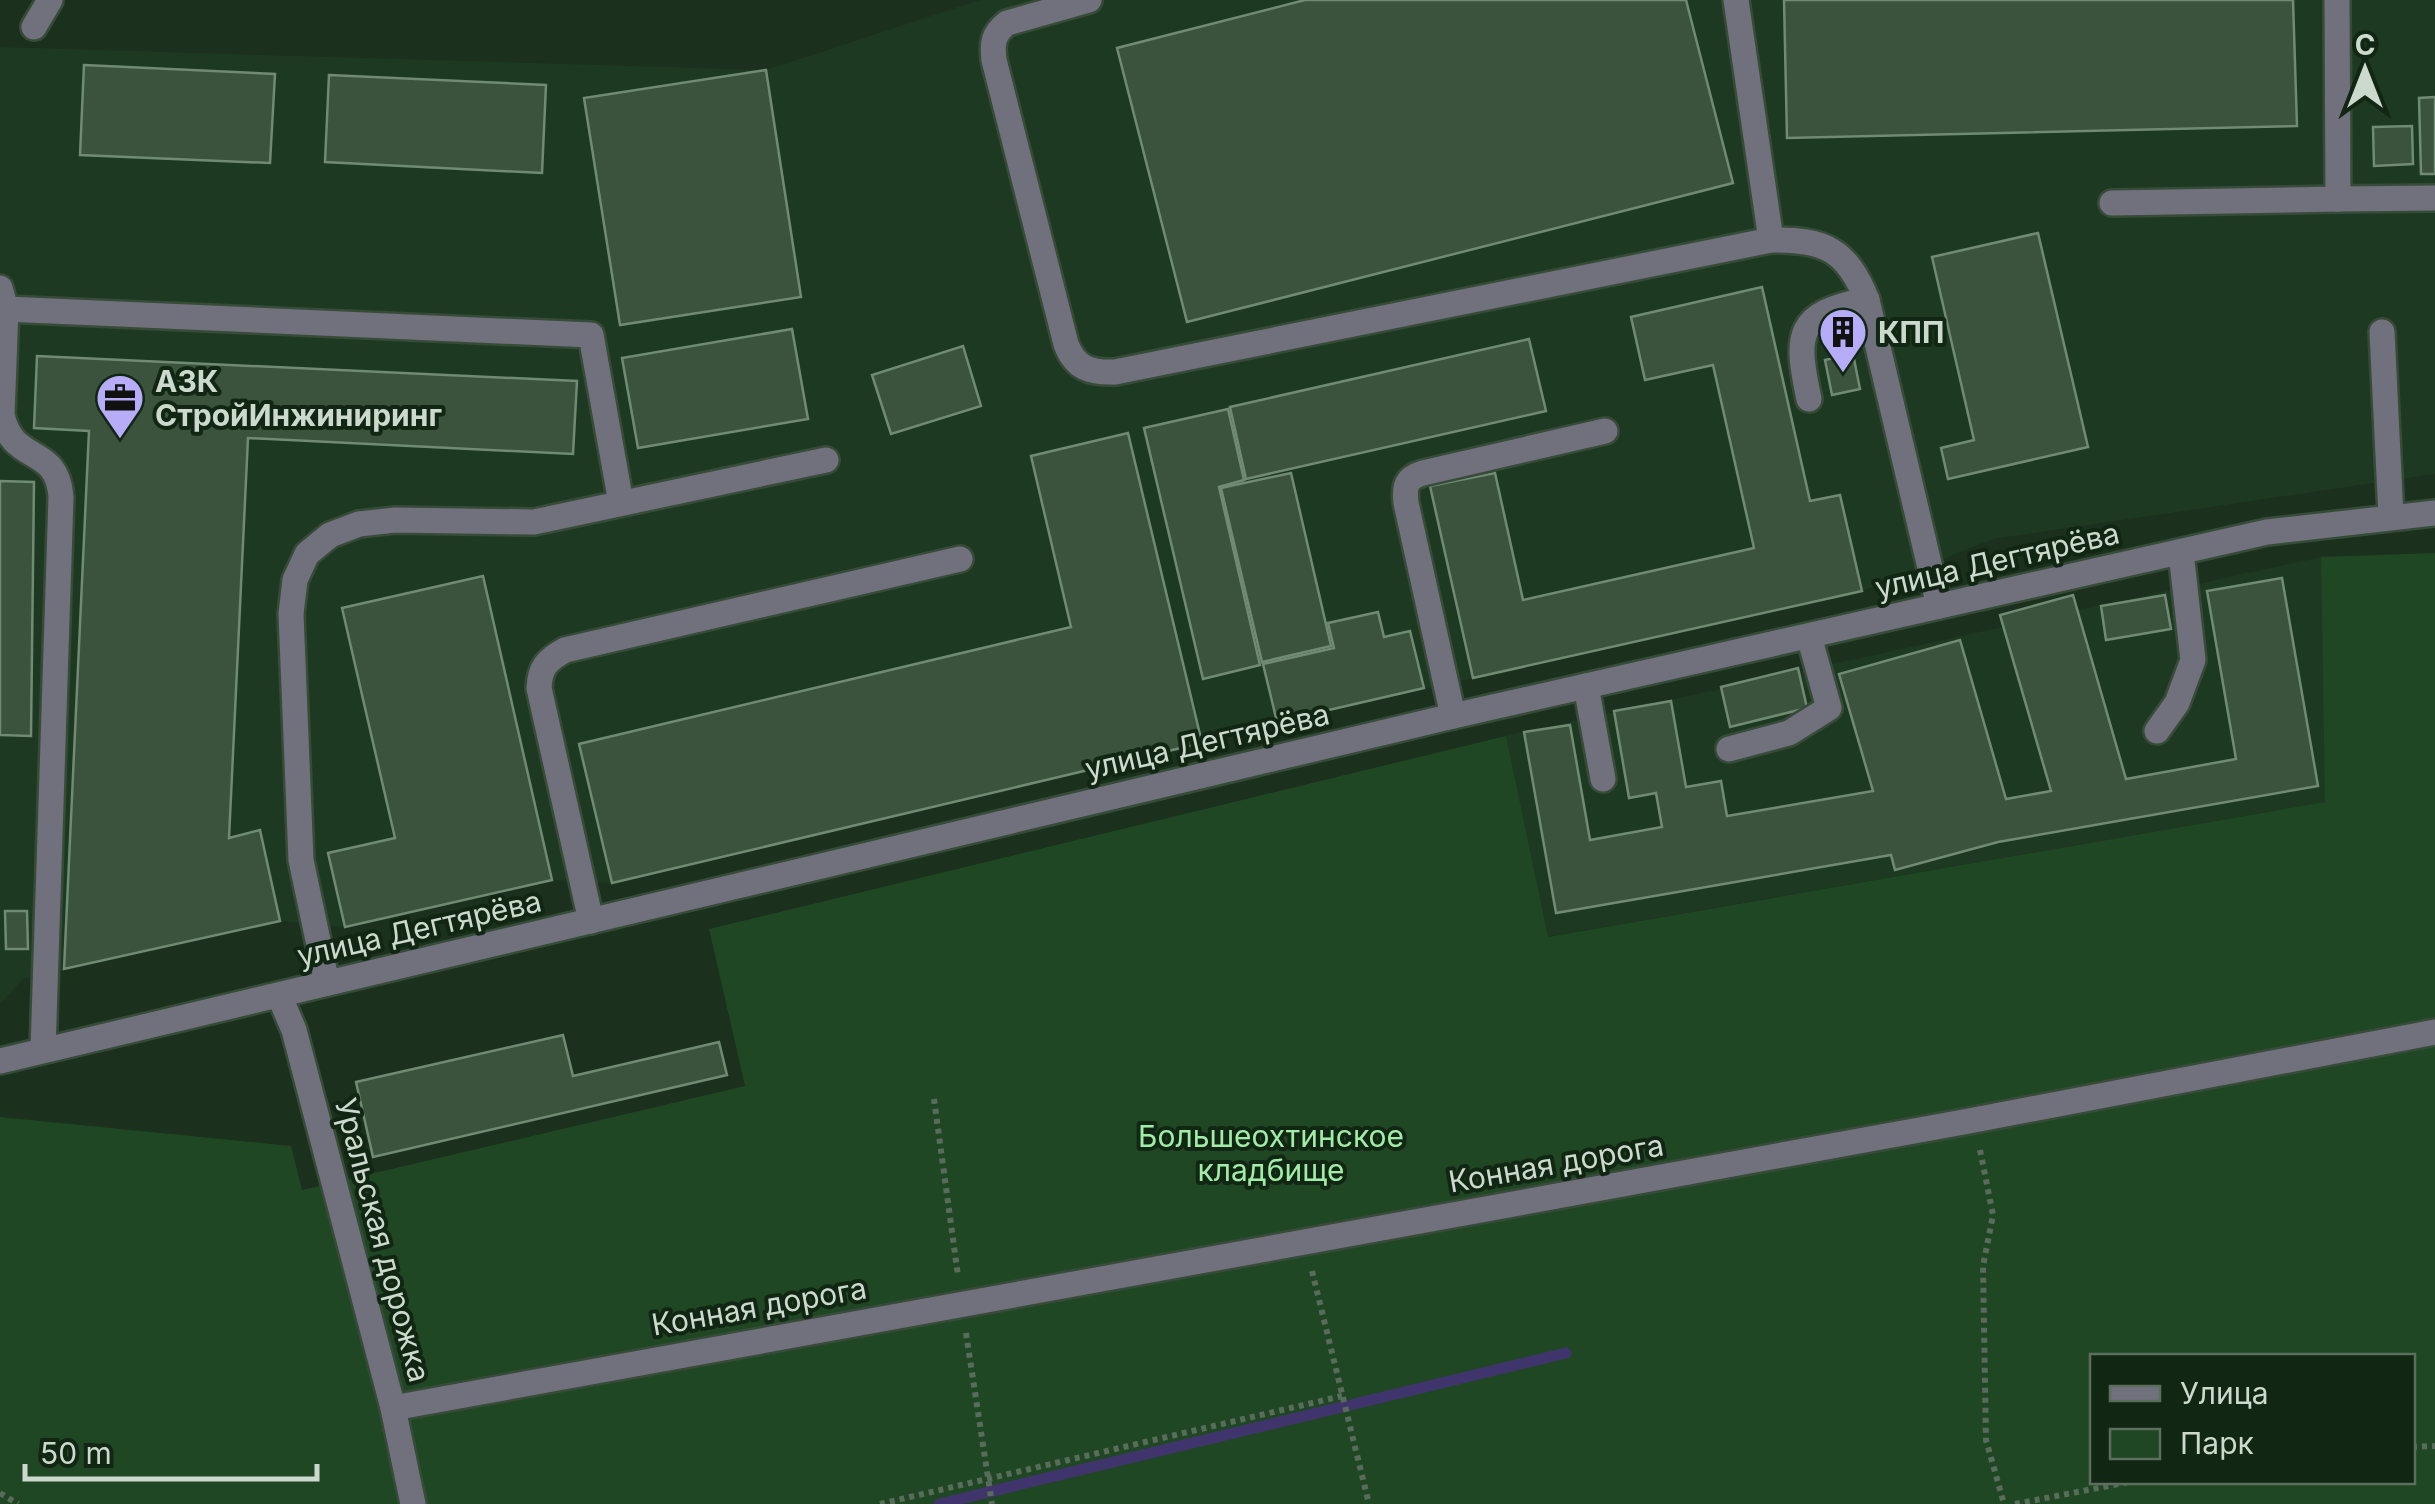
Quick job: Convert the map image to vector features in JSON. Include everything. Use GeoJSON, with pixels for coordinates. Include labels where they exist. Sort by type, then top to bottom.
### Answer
{"type":"FeatureCollection","features":[{"type":"Feature","properties":{"kind":"street"},"geometry":{"type":"LineString","coordinates":[[34,27],[50,0]]}},
{"type":"Feature","properties":{"kind":"street"},"geometry":{"type":"LineString","coordinates":[[1089,0],[1007,23],[996,31],[992,44],[1066,344],[1072,359],[1083,369],[1115,372],[1771,240],[1821,246],[1842,255],[1856,272],[1867,300],[1939,606]]}},
{"type":"Feature","properties":{"kind":"street"},"geometry":{"type":"LineString","coordinates":[[1736,0],[1771,240]]}},
{"type":"Feature","properties":{"kind":"street"},"geometry":{"type":"LineString","coordinates":[[2337,0],[2338,199]]}},
{"type":"Feature","properties":{"kind":"street"},"geometry":{"type":"LineString","coordinates":[[2112,203],[2435,198]]}},
{"type":"Feature","properties":{"kind":"street"},"geometry":{"type":"LineString","coordinates":[[43,1050],[61,497],[56,471],[49,462],[24,450],[5,430],[3,298],[591,336],[621,503]]}},
{"type":"Feature","properties":{"kind":"street"},"geometry":{"type":"LineString","coordinates":[[1809,400],[1800,350],[1808,327],[1816,316],[1830,308],[1867,300]]}},
{"type":"Feature","properties":{"kind":"street"},"geometry":{"type":"LineString","coordinates":[[2382,332],[2391,516]]}},
{"type":"Feature","properties":{"kind":"street"},"geometry":{"type":"LineString","coordinates":[[1453,716],[1406,503],[1406,484],[1412,476],[1422,473],[1605,431]]}},
{"type":"Feature","properties":{"kind":"street"},"geometry":{"type":"LineString","coordinates":[[328,983],[300,860],[292,614],[295,580],[308,554],[330,535],[359,524],[395,520],[534,522],[826,460]]}},
{"type":"Feature","properties":{"kind":"street","name":"улица Дегтярёва"},"geometry":{"type":"LineString","coordinates":[[0,1060],[1453,716],[2266,532],[2435,514]]}},
{"type":"Feature","properties":{"kind":"street"},"geometry":{"type":"LineString","coordinates":[[2156,731],[2177,703],[2192,660],[2181,552]]}},
{"type":"Feature","properties":{"kind":"street"},"geometry":{"type":"LineString","coordinates":[[591,920],[539,688],[540,671],[550,659],[565,650],[960,559]]}},
{"type":"Feature","properties":{"kind":"street"},"geometry":{"type":"LineString","coordinates":[[1729,750],[1790,733],[1829,708],[1809,636]]}},
{"type":"Feature","properties":{"kind":"street"},"geometry":{"type":"LineString","coordinates":[[1586,686],[1603,780]]}},
{"type":"Feature","properties":{"kind":"street","name":"Уральская дорожка"},"geometry":{"type":"LineString","coordinates":[[279,995],[294,1030],[393,1408],[413,1504]]}},
{"type":"Feature","properties":{"kind":"street","name":"Конная дорога"},"geometry":{"type":"LineString","coordinates":[[393,1408],[1969,1121],[2435,1032]]}},
{"type":"Feature","properties":{"kind":"path"},"geometry":{"type":"LineString","coordinates":[[1969,1121],[1986,1168],[1994,1215],[1983,1266],[1986,1440],[2004,1504]]}},
{"type":"Feature","properties":{"kind":"path"},"geometry":{"type":"LineString","coordinates":[[1304,1241],[1369,1504]]}},
{"type":"Feature","properties":{"kind":"path"},"geometry":{"type":"LineString","coordinates":[[880,1504],[1342,1396]]}},
{"type":"Feature","properties":{"kind":"path"},"geometry":{"type":"LineString","coordinates":[[2015,1504],[2119,1484]]}},
{"type":"Feature","properties":{"kind":"path"},"geometry":{"type":"LineString","coordinates":[[0,1493],[18,1504]]}},
{"type":"Feature","properties":{"kind":"shaded area"},"geometry":{"type":"Polygon","coordinates":[[[980,0],[2435,0],[2435,474],[1993,539],[1862,591],[1277,722],[612,883],[552,880],[345,927],[280,921],[23,979],[0,1004],[0,47],[766,70],[980,0]]]}},
{"type":"Feature","properties":{"kind":"shaded area"},"geometry":{"type":"Polygon","coordinates":[[[2321,557],[2326,802],[1547,937],[1506,736],[2321,557]]]}},
{"type":"Feature","properties":{"kind":"green space","name":"Большеохтинское кладбище"},"geometry":{"type":"Polygon","coordinates":[[[2435,553],[2435,1504],[0,1504],[0,1117],[291,1146],[302,1190],[745,1086],[709,929],[1506,736],[1548,937],[2325,802],[2321,557],[2435,553]]]}},
{"type":"Feature","properties":{"kind":"building"},"geometry":{"type":"Polygon","coordinates":[[[1305,0],[1686,0],[1733,183],[1187,322],[1117,48],[1305,0]]]}},
{"type":"Feature","properties":{"kind":"building"},"geometry":{"type":"Polygon","coordinates":[[[1784,0],[2293,0],[2297,126],[1787,138],[1784,0]]]}},
{"type":"Feature","properties":{"kind":"building"},"geometry":{"type":"Polygon","coordinates":[[[84,65],[275,74],[270,163],[80,155],[84,65]]]}},
{"type":"Feature","properties":{"kind":"building"},"geometry":{"type":"Polygon","coordinates":[[[766,70],[801,297],[620,325],[584,98],[766,70]]]}},
{"type":"Feature","properties":{"kind":"building"},"geometry":{"type":"Polygon","coordinates":[[[329,75],[546,85],[542,173],[325,162],[329,75]]]}},
{"type":"Feature","properties":{"kind":"building"},"geometry":{"type":"Polygon","coordinates":[[[2435,97],[2435,174],[2421,174],[2419,98],[2435,97]]]}},
{"type":"Feature","properties":{"kind":"building"},"geometry":{"type":"Polygon","coordinates":[[[2412,126],[2413,164],[2374,166],[2373,127],[2412,126]]]}},
{"type":"Feature","properties":{"kind":"building"},"geometry":{"type":"Polygon","coordinates":[[[2038,233],[2088,447],[1948,479],[1941,448],[1974,440],[1932,257],[2038,233]]]}},
{"type":"Feature","properties":{"kind":"building"},"geometry":{"type":"Polygon","coordinates":[[[1762,287],[1810,501],[1840,495],[1862,591],[1473,678],[1430,486],[1495,473],[1523,600],[1754,548],[1713,365],[1645,380],[1631,317],[1762,287]]]}},
{"type":"Feature","properties":{"kind":"building"},"geometry":{"type":"Polygon","coordinates":[[[792,329],[808,419],[638,448],[622,358],[792,329]]]}},
{"type":"Feature","properties":{"kind":"building"},"geometry":{"type":"Polygon","coordinates":[[[1529,339],[1546,411],[1246,479],[1230,407],[1529,339]]]}},
{"type":"Feature","properties":{"kind":"building"},"geometry":{"type":"Polygon","coordinates":[[[963,346],[981,406],[891,434],[872,375],[963,346]]]}},
{"type":"Feature","properties":{"kind":"building","name":"КПП"},"geometry":{"type":"Polygon","coordinates":[[[1853,354],[1860,389],[1832,395],[1825,360],[1853,354]]]}},
{"type":"Feature","properties":{"kind":"building"},"geometry":{"type":"Polygon","coordinates":[[[37,356],[577,381],[573,454],[248,438],[229,838],[260,830],[280,921],[64,969],[89,431],[34,428],[37,356]]]}},
{"type":"Feature","properties":{"kind":"building"},"geometry":{"type":"Polygon","coordinates":[[[1228,409],[1244,480],[1219,487],[1260,665],[1203,679],[1144,428],[1228,409]]]}},
{"type":"Feature","properties":{"kind":"building"},"geometry":{"type":"Polygon","coordinates":[[[1128,433],[1202,743],[612,883],[579,744],[1071,627],[1031,456],[1128,433]]]}},
{"type":"Feature","properties":{"kind":"building"},"geometry":{"type":"Polygon","coordinates":[[[1291,473],[1331,646],[1262,662],[1221,488],[1291,473]]]}},
{"type":"Feature","properties":{"kind":"building"},"geometry":{"type":"Polygon","coordinates":[[[0,481],[34,482],[31,736],[0,735],[0,481]]]}},
{"type":"Feature","properties":{"kind":"building"},"geometry":{"type":"Polygon","coordinates":[[[483,576],[552,880],[345,927],[328,853],[395,838],[342,608],[483,576]]]}},
{"type":"Feature","properties":{"kind":"building"},"geometry":{"type":"Polygon","coordinates":[[[2282,578],[2318,786],[1998,842],[1895,870],[1891,855],[1556,913],[1524,732],[1570,725],[1590,840],[1662,827],[1656,793],[1629,798],[1614,711],[1671,701],[1686,787],[1721,781],[1727,816],[1873,791],[1839,674],[1960,640],[2006,799],[2051,791],[2000,615],[2073,595],[2126,779],[2236,759],[2207,591],[2282,578]]]}},
{"type":"Feature","properties":{"kind":"building"},"geometry":{"type":"Polygon","coordinates":[[[2165,595],[2171,629],[2106,640],[2101,606],[2165,595]]]}},
{"type":"Feature","properties":{"kind":"building"},"geometry":{"type":"Polygon","coordinates":[[[1378,612],[1384,637],[1410,631],[1424,688],[1277,722],[1263,664],[1334,648],[1328,623],[1378,612]]]}},
{"type":"Feature","properties":{"kind":"building"},"geometry":{"type":"Polygon","coordinates":[[[1798,668],[1807,708],[1730,727],[1721,687],[1798,668]]]}},
{"type":"Feature","properties":{"kind":"building"},"geometry":{"type":"Polygon","coordinates":[[[5,911],[27,911],[28,949],[6,949],[5,911]]]}},
{"type":"Feature","properties":{"kind":"building"},"geometry":{"type":"Polygon","coordinates":[[[563,1035],[573,1076],[719,1042],[727,1075],[373,1157],[356,1082],[563,1035]]]}},
{"type":"Feature","properties":{"kind":"waterway"},"geometry":{"type":"LineString","coordinates":[[939,1504],[1566,1353]]}},
{"type":"Feature","properties":{"kind":"place","name":"КПП"},"geometry":{"type":"Point","coordinates":[1843,374]}},
{"type":"Feature","properties":{"kind":"place","name":"АЗК СтройИнжиниринг"},"geometry":{"type":"Point","coordinates":[120,440]}}]}
